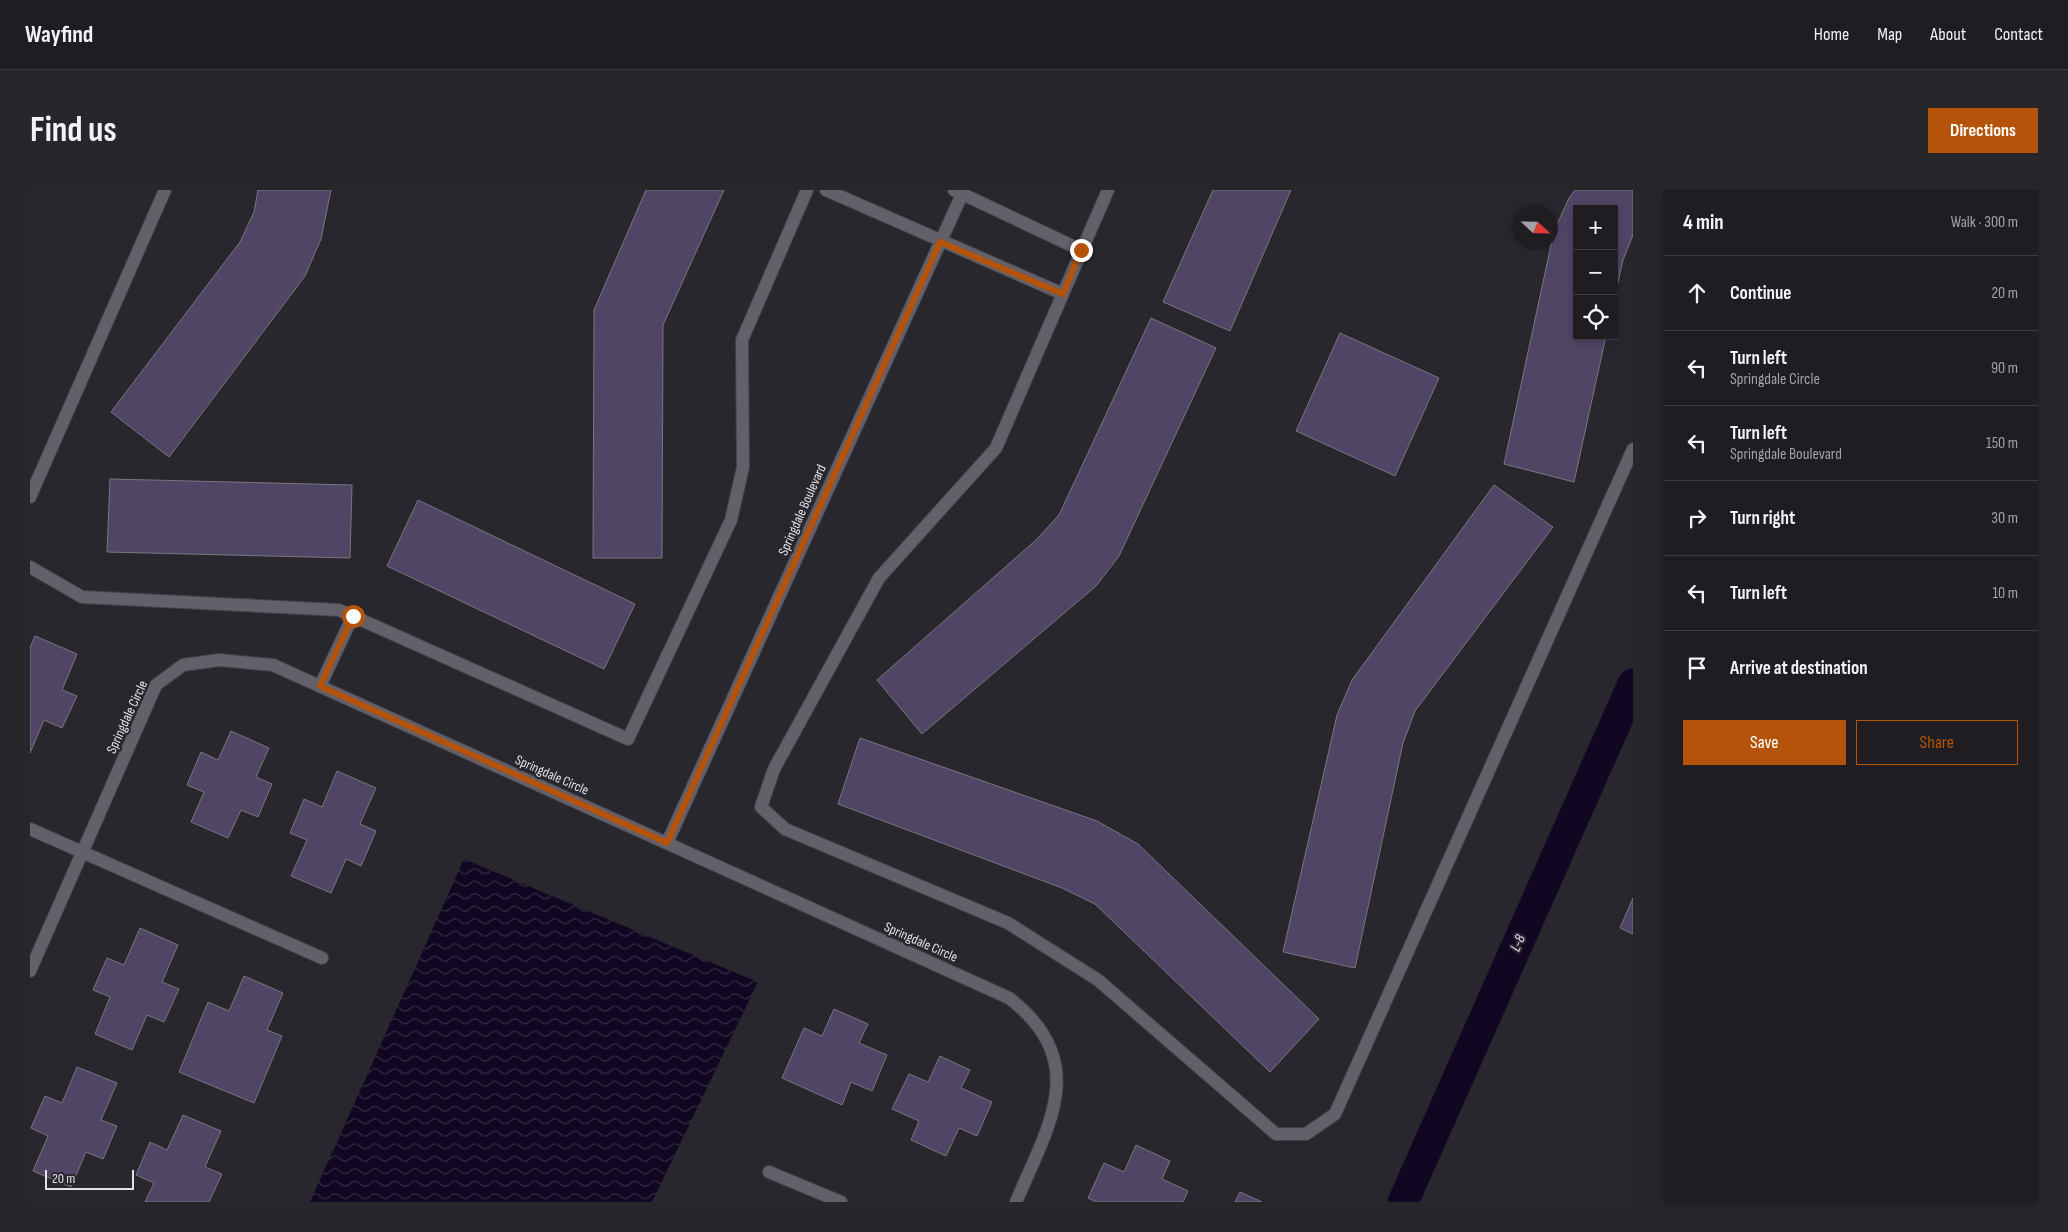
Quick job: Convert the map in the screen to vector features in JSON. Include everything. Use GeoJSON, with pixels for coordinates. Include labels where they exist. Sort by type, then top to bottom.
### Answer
{"type":"FeatureCollection","features":[{"type":"Feature","properties":{"kind":"street"},"geometry":{"type":"LineString","coordinates":[[30,497],[165,190]]}},
{"type":"Feature","properties":{"kind":"street"},"geometry":{"type":"LineString","coordinates":[[30,567],[82,597],[339,610],[628,739],[732,520],[743,467],[742,340],[808,190]]}},
{"type":"Feature","properties":{"kind":"street"},"geometry":{"type":"LineString","coordinates":[[826,190],[940,242],[1063,294]]}},
{"type":"Feature","properties":{"kind":"street"},"geometry":{"type":"LineString","coordinates":[[1108,190],[996,448],[879,578],[774,769],[761,807],[785,829],[1008,923],[1098,980],[1276,1134],[1306,1134],[1335,1114],[1633,449]]}},
{"type":"Feature","properties":{"kind":"street"},"geometry":{"type":"LineString","coordinates":[[960,191],[1081,250]]}},
{"type":"Feature","properties":{"kind":"street","name":"Springdale Boulevard"},"geometry":{"type":"LineString","coordinates":[[667,843],[940,242],[960,191]]}},
{"type":"Feature","properties":{"kind":"street"},"geometry":{"type":"LineString","coordinates":[[320,686],[353,616]]}},
{"type":"Feature","properties":{"kind":"street","name":"Springdale Circle"},"geometry":{"type":"LineString","coordinates":[[30,972],[84,854],[156,685],[183,665],[219,660],[273,665],[1009,998],[1027,1012],[1042,1030],[1052,1051],[1057,1080],[1056,1103],[1016,1202]]}},
{"type":"Feature","properties":{"kind":"street"},"geometry":{"type":"LineString","coordinates":[[30,829],[322,958]]}},
{"type":"Feature","properties":{"kind":"street"},"geometry":{"type":"LineString","coordinates":[[768,1172],[841,1202]]}},
{"type":"Feature","properties":{"kind":"water"},"geometry":{"type":"Polygon","coordinates":[[[464,859],[758,982],[652,1202],[310,1202],[464,859]]]}},
{"type":"Feature","properties":{"kind":"building"},"geometry":{"type":"Polygon","coordinates":[[[258,190],[331,190],[321,239],[305,276],[169,457],[111,412],[240,242],[254,212],[258,190]]]}},
{"type":"Feature","properties":{"kind":"building"},"geometry":{"type":"Polygon","coordinates":[[[646,190],[724,190],[663,325],[662,558],[593,558],[594,310],[646,190]]]}},
{"type":"Feature","properties":{"kind":"building"},"geometry":{"type":"Polygon","coordinates":[[[1213,190],[1291,190],[1230,331],[1163,302],[1213,190]]]}},
{"type":"Feature","properties":{"kind":"building"},"geometry":{"type":"Polygon","coordinates":[[[1575,190],[1633,190],[1633,235],[1623,260],[1618,282],[1618,205],[1573,205],[1573,340],[1605,340],[1574,482],[1504,464],[1550,250],[1558,250],[1558,222],[1569,198],[1575,190]]]}},
{"type":"Feature","properties":{"kind":"building"},"geometry":{"type":"Polygon","coordinates":[[[1151,318],[1216,348],[1119,556],[1096,586],[922,734],[877,680],[1036,540],[1059,515],[1151,318]]]}},
{"type":"Feature","properties":{"kind":"building"},"geometry":{"type":"Polygon","coordinates":[[[1340,333],[1439,378],[1395,476],[1296,431],[1340,333]]]}},
{"type":"Feature","properties":{"kind":"building"},"geometry":{"type":"Polygon","coordinates":[[[110,479],[352,485],[350,558],[107,552],[110,479]]]}},
{"type":"Feature","properties":{"kind":"building"},"geometry":{"type":"Polygon","coordinates":[[[1494,485],[1553,527],[1415,711],[1403,743],[1355,968],[1283,952],[1337,715],[1352,680],[1494,485]]]}},
{"type":"Feature","properties":{"kind":"building"},"geometry":{"type":"Polygon","coordinates":[[[418,500],[635,604],[604,669],[387,566],[418,500]]]}},
{"type":"Feature","properties":{"kind":"building"},"geometry":{"type":"Polygon","coordinates":[[[35,636],[77,654],[62,690],[77,696],[62,728],[44,720],[30,753],[30,648],[35,636]]]}},
{"type":"Feature","properties":{"kind":"building"},"geometry":{"type":"Polygon","coordinates":[[[231,731],[269,748],[256,777],[272,784],[258,817],[241,810],[228,838],[191,822],[204,792],[187,785],[201,752],[218,760],[231,731]]]}},
{"type":"Feature","properties":{"kind":"building"},"geometry":{"type":"Polygon","coordinates":[[[860,738],[1097,821],[1138,844],[1319,1019],[1270,1072],[1095,904],[1062,888],[838,804],[860,738]]]}},
{"type":"Feature","properties":{"kind":"building"},"geometry":{"type":"Polygon","coordinates":[[[337,771],[376,788],[360,824],[376,831],[361,866],[346,859],[331,893],[291,876],[307,840],[290,833],[304,799],[322,807],[337,771]]]}},
{"type":"Feature","properties":{"kind":"building"},"geometry":{"type":"Polygon","coordinates":[[[1633,898],[1633,934],[1620,928],[1633,898]]]}},
{"type":"Feature","properties":{"kind":"building"},"geometry":{"type":"Polygon","coordinates":[[[140,928],[178,945],[162,982],[179,989],[164,1022],[147,1015],[132,1050],[95,1034],[110,997],[93,990],[107,958],[124,965],[140,928]]]}},
{"type":"Feature","properties":{"kind":"building"},"geometry":{"type":"Polygon","coordinates":[[[244,976],[283,993],[267,1030],[282,1036],[254,1103],[179,1072],[208,1002],[229,1011],[244,976]]]}},
{"type":"Feature","properties":{"kind":"building"},"geometry":{"type":"Polygon","coordinates":[[[834,1009],[868,1024],[859,1043],[887,1055],[872,1091],[851,1082],[842,1105],[782,1078],[804,1028],[822,1036],[834,1009]]]}},
{"type":"Feature","properties":{"kind":"building"},"geometry":{"type":"Polygon","coordinates":[[[940,1056],[970,1070],[961,1088],[992,1102],[977,1136],[959,1128],[946,1156],[911,1140],[919,1121],[892,1109],[909,1074],[928,1082],[940,1056]]]}},
{"type":"Feature","properties":{"kind":"building"},"geometry":{"type":"Polygon","coordinates":[[[77,1067],[117,1083],[101,1120],[117,1126],[103,1159],[86,1152],[71,1187],[33,1171],[48,1136],[31,1128],[45,1096],[62,1103],[77,1067]]]}},
{"type":"Feature","properties":{"kind":"building"},"geometry":{"type":"Polygon","coordinates":[[[183,1115],[221,1131],[205,1167],[222,1174],[209,1202],[145,1202],[154,1183],[136,1175],[150,1142],[167,1150],[183,1115]]]}},
{"type":"Feature","properties":{"kind":"building"},"geometry":{"type":"Polygon","coordinates":[[[1136,1145],[1170,1161],[1162,1179],[1188,1191],[1183,1202],[1096,1202],[1088,1198],[1104,1163],[1124,1172],[1136,1145]]]}},
{"type":"Feature","properties":{"kind":"building"},"geometry":{"type":"Polygon","coordinates":[[[1240,1192],[1262,1202],[1235,1202],[1240,1192]]]}},
{"type":"Feature","properties":{"kind":"waterway","name":"L-8"},"geometry":{"type":"LineString","coordinates":[[1403,1202],[1633,684]]}},
{"type":"Feature","properties":{"kind":"route"},"geometry":{"type":"LineString","coordinates":[[353,616],[320,686],[667,843],[940,242],[1063,294],[1081,250]]}}]}
